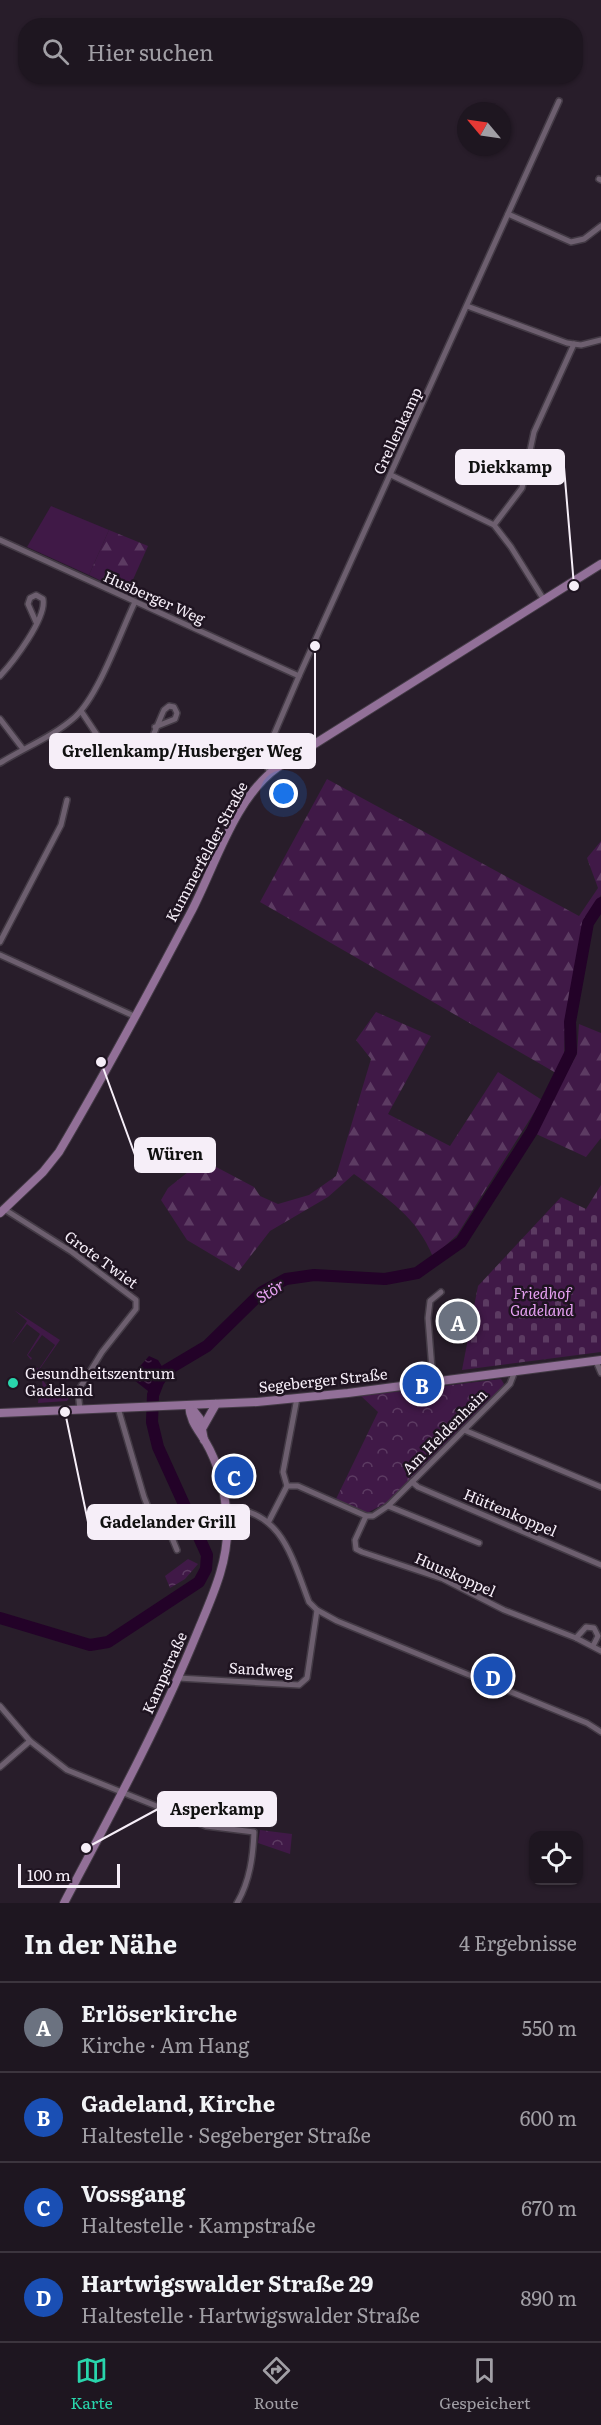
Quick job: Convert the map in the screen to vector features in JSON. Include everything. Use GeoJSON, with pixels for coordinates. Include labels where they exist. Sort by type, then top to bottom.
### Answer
{"type":"FeatureCollection","features":[{"type":"Feature","properties":{"kind":"street","name":"Grellenkamp"},"geometry":{"type":"LineString","coordinates":[[270,773],[266,764],[266,753],[299,676],[560,101]]}},
{"type":"Feature","properties":{"kind":"street"},"geometry":{"type":"LineString","coordinates":[[508,214],[571,242],[584,239],[601,226]]}},
{"type":"Feature","properties":{"kind":"street"},"geometry":{"type":"LineString","coordinates":[[467,306],[515,326],[574,345],[601,340]]}},
{"type":"Feature","properties":{"kind":"street"},"geometry":{"type":"LineString","coordinates":[[494,525],[522,488],[534,432],[574,345]]}},
{"type":"Feature","properties":{"kind":"street"},"geometry":{"type":"LineString","coordinates":[[391,475],[494,525],[511,547],[544,600]]}},
{"type":"Feature","properties":{"kind":"street","name":"Husberger Weg"},"geometry":{"type":"LineString","coordinates":[[0,540],[299,676]]}},
{"type":"Feature","properties":{"kind":"street","name":"Kummerfelder Straße"},"geometry":{"type":"LineString","coordinates":[[2,1211],[43,1173],[60,1152],[190,914],[248,796],[270,773],[601,564]]}},
{"type":"Feature","properties":{"kind":"street"},"geometry":{"type":"LineString","coordinates":[[0,763],[67,723],[81,711],[92,695],[135,602]]}},
{"type":"Feature","properties":{"kind":"street"},"geometry":{"type":"LineString","coordinates":[[0,676],[19,654],[36,622]]}},
{"type":"Feature","properties":{"kind":"street"},"geometry":{"type":"LineString","coordinates":[[81,711],[105,747],[130,761],[137,760],[142,754],[155,727]]}},
{"type":"Feature","properties":{"kind":"street"},"geometry":{"type":"LineString","coordinates":[[0,720],[23,749]]}},
{"type":"Feature","properties":{"kind":"street"},"geometry":{"type":"LineString","coordinates":[[0,942],[61,825],[68,800]]}},
{"type":"Feature","properties":{"kind":"street"},"geometry":{"type":"LineString","coordinates":[[0,955],[134,1016]]}},
{"type":"Feature","properties":{"kind":"street","name":"Grote Twiet"},"geometry":{"type":"LineString","coordinates":[[2,1211],[72,1252],[136,1300],[136,1309],[102,1352],[78,1391],[80,1410]]}},
{"type":"Feature","properties":{"kind":"street"},"geometry":{"type":"LineString","coordinates":[[432,1382],[430,1301],[441,1292]]}},
{"type":"Feature","properties":{"kind":"street"},"geometry":{"type":"LineString","coordinates":[[599,1360],[601,1373]]}},
{"type":"Feature","properties":{"kind":"street","name":"Segeberger Straße"},"geometry":{"type":"LineString","coordinates":[[0,1413],[216,1404],[297,1398],[599,1360]]}},
{"type":"Feature","properties":{"kind":"street","name":"Am Heldenhain"},"geometry":{"type":"LineString","coordinates":[[366,1516],[373,1516],[388,1506],[510,1384],[515,1371]]}},
{"type":"Feature","properties":{"kind":"street"},"geometry":{"type":"LineString","coordinates":[[269,1521],[287,1486],[283,1472],[297,1398]]}},
{"type":"Feature","properties":{"kind":"street"},"geometry":{"type":"LineString","coordinates":[[203,1428],[216,1404]]}},
{"type":"Feature","properties":{"kind":"street","name":"Kampstraße"},"geometry":{"type":"LineString","coordinates":[[189,1405],[203,1428],[204,1440]]}},
{"type":"Feature","properties":{"kind":"street","name":"Kampstraße"},"geometry":{"type":"LineString","coordinates":[[64,1903],[178,1678],[216,1585],[224,1556],[227,1508],[219,1471],[204,1440],[194,1426],[189,1405]]}},
{"type":"Feature","properties":{"kind":"street"},"geometry":{"type":"LineString","coordinates":[[118,1408],[148,1507],[163,1516],[177,1550]]}},
{"type":"Feature","properties":{"kind":"street"},"geometry":{"type":"LineString","coordinates":[[464,1430],[601,1487]]}},
{"type":"Feature","properties":{"kind":"street","name":"Hüttenkoppel"},"geometry":{"type":"LineString","coordinates":[[412,1482],[418,1487],[601,1565]]}},
{"type":"Feature","properties":{"kind":"street"},"geometry":{"type":"LineString","coordinates":[[287,1486],[298,1486],[366,1516]]}},
{"type":"Feature","properties":{"kind":"street"},"geometry":{"type":"LineString","coordinates":[[388,1506],[479,1543]]}},
{"type":"Feature","properties":{"kind":"street"},"geometry":{"type":"LineString","coordinates":[[227,1508],[243,1508],[269,1521],[281,1536],[309,1602],[316,1610],[346,1625],[587,1723],[601,1732]]}},
{"type":"Feature","properties":{"kind":"street","name":"Huuskoppel"},"geometry":{"type":"LineString","coordinates":[[366,1516],[355,1540],[356,1549],[427,1573],[522,1618],[576,1638],[601,1651]]}},
{"type":"Feature","properties":{"kind":"street","name":"Sandweg"},"geometry":{"type":"LineString","coordinates":[[178,1678],[298,1685],[307,1678],[316,1610]]}},
{"type":"Feature","properties":{"kind":"street","name":"Huuskoppel"},"geometry":{"type":"LineString","coordinates":[[576,1638],[586,1628],[594,1628],[598,1636],[592,1646]]}},
{"type":"Feature","properties":{"kind":"street"},"geometry":{"type":"LineString","coordinates":[[0,1706],[30,1741],[67,1770],[206,1826],[254,1832],[253,1855],[246,1884],[237,1903]]}},
{"type":"Feature","properties":{"kind":"street"},"geometry":{"type":"LineString","coordinates":[[0,1767],[30,1741]]}},
{"type":"Feature","properties":{"kind":"green space"},"geometry":{"type":"Polygon","coordinates":[[[51,506],[109,530],[89,575],[27,547],[51,506]]]}},
{"type":"Feature","properties":{"kind":"green space"},"geometry":{"type":"Polygon","coordinates":[[[109,530],[148,546],[127,593],[89,575],[109,530]]]}},
{"type":"Feature","properties":{"kind":"green space"},"geometry":{"type":"Polygon","coordinates":[[[327,779],[579,916],[598,888],[587,858],[601,841],[601,895],[586,920],[565,1025],[564,1056],[556,1073],[260,902],[327,779]]]}},
{"type":"Feature","properties":{"kind":"green space"},"geometry":{"type":"Polygon","coordinates":[[[376,1012],[431,1036],[388,1114],[450,1146],[498,1072],[542,1100],[457,1235],[433,1257],[419,1231],[410,1220],[390,1201],[354,1174],[328,1197],[270,1231],[239,1271],[187,1240],[161,1200],[168,1188],[203,1160],[254,1187],[260,1196],[278,1204],[309,1195],[336,1176],[371,1059],[356,1040],[376,1012]]]}},
{"type":"Feature","properties":{"kind":"green space"},"geometry":{"type":"Polygon","coordinates":[[[579,1024],[601,1033],[601,1138],[586,1157],[534,1133],[577,1054],[579,1024]]]}},
{"type":"Feature","properties":{"kind":"green space","name":"Friedhof Gadeland"},"geometry":{"type":"Polygon","coordinates":[[[601,1185],[601,1352],[462,1370],[478,1286],[561,1197],[586,1209],[601,1185]]]}},
{"type":"Feature","properties":{"kind":"green space"},"geometry":{"type":"Polygon","coordinates":[[[14,1310],[60,1340],[37,1373],[35,1367],[39,1369],[55,1345],[42,1335],[28,1355],[32,1358],[31,1360],[27,1355],[40,1334],[27,1324],[11,1345],[27,1321],[14,1310]]]}},
{"type":"Feature","properties":{"kind":"green space"},"geometry":{"type":"Polygon","coordinates":[[[42,1379],[47,1386],[72,1394],[67,1401],[38,1403],[39,1392],[43,1392],[42,1379]]]}},
{"type":"Feature","properties":{"kind":"green space"},"geometry":{"type":"Polygon","coordinates":[[[501,1379],[504,1384],[501,1390],[388,1502],[367,1513],[336,1499],[378,1412],[361,1396],[501,1379]]]}},
{"type":"Feature","properties":{"kind":"green space"},"geometry":{"type":"Polygon","coordinates":[[[188,1559],[198,1564],[185,1579],[170,1588],[165,1576],[188,1559]]]}},
{"type":"Feature","properties":{"kind":"green space"},"geometry":{"type":"Polygon","coordinates":[[[260,1830],[292,1834],[290,1854],[258,1843],[260,1830]]]}},
{"type":"Feature","properties":{"kind":"water"},"geometry":{"type":"Polygon","coordinates":[[[149,1356],[158,1360],[165,1371],[163,1373],[153,1370],[150,1375],[152,1384],[156,1388],[153,1395],[134,1380],[134,1373],[149,1356]]]}},
{"type":"Feature","properties":{"kind":"waterway","name":"Stör"},"geometry":{"type":"LineString","coordinates":[[0,1618],[90,1645],[108,1642],[199,1582],[206,1569],[207,1555],[158,1447],[152,1422],[153,1395],[158,1382],[165,1371],[207,1346],[262,1292],[286,1279],[314,1275],[385,1279],[417,1273],[461,1242],[532,1131],[571,1052],[570,1022],[588,923],[601,903]]}},
{"type":"Feature","properties":{"kind":"place","name":"Diekkamp"},"geometry":{"type":"Point","coordinates":[574,586]}},
{"type":"Feature","properties":{"kind":"place","name":"Grellenkamp/Husberger Weg"},"geometry":{"type":"Point","coordinates":[315,646]}},
{"type":"Feature","properties":{"kind":"place","name":"Würen"},"geometry":{"type":"Point","coordinates":[101,1062]}},
{"type":"Feature","properties":{"kind":"place","name":"Erlöserkirche"},"geometry":{"type":"Point","coordinates":[458,1321]}},
{"type":"Feature","properties":{"kind":"place","name":"Gesundheitszentrum Gadeland"},"geometry":{"type":"Point","coordinates":[13,1383]}},
{"type":"Feature","properties":{"kind":"place","name":"Gadeland, Kirche"},"geometry":{"type":"Point","coordinates":[422,1384]}},
{"type":"Feature","properties":{"kind":"place","name":"Gadelander Grill"},"geometry":{"type":"Point","coordinates":[65,1412]}},
{"type":"Feature","properties":{"kind":"place","name":"Vossgang"},"geometry":{"type":"Point","coordinates":[234,1476]}},
{"type":"Feature","properties":{"kind":"place","name":"Hartwigswalder Straße 29"},"geometry":{"type":"Point","coordinates":[493,1676]}},
{"type":"Feature","properties":{"kind":"place","name":"Asperkamp"},"geometry":{"type":"Point","coordinates":[86,1848]}}]}
